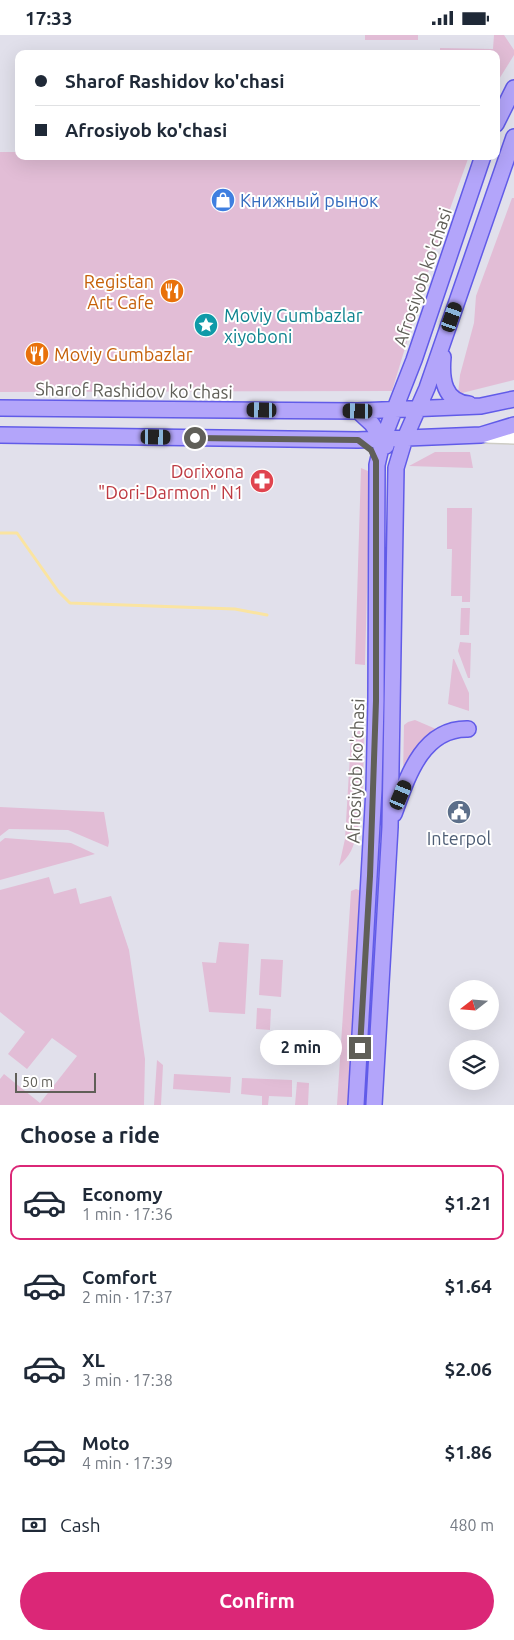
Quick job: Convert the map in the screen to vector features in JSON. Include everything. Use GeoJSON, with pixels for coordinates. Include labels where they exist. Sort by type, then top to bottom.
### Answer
{"type":"FeatureCollection","features":[{"type":"Feature","properties":{"kind":"main road"},"geometry":{"type":"LineString","coordinates":[[500,116],[514,88]]}},
{"type":"Feature","properties":{"kind":"main road","name":"Afrosiyob ko'chasi"},"geometry":{"type":"LineString","coordinates":[[374,1105],[390,827],[396,468],[405,438],[446,335],[514,137]]}},
{"type":"Feature","properties":{"kind":"main road","name":"Afrosiyob ko'chasi"},"geometry":{"type":"LineString","coordinates":[[356,1105],[370,876],[376,701],[378,465],[383,439],[414,361],[483,160]]}},
{"type":"Feature","properties":{"kind":"main road"},"geometry":{"type":"LineString","coordinates":[[446,335],[442,372],[447,392],[454,400],[481,406],[514,399]]}},
{"type":"Feature","properties":{"kind":"main road","name":"Sharof Rashidov ko'chasi"},"geometry":{"type":"LineString","coordinates":[[0,408],[358,411],[481,406]]}},
{"type":"Feature","properties":{"kind":"main road"},"geometry":{"type":"LineString","coordinates":[[395,410],[405,438]]}},
{"type":"Feature","properties":{"kind":"main road","name":"Afrosiyob ko'chasi"},"geometry":{"type":"LineString","coordinates":[[358,411],[366,417],[383,439],[396,468]]}},
{"type":"Feature","properties":{"kind":"main road"},"geometry":{"type":"LineString","coordinates":[[481,435],[514,425]]}},
{"type":"Feature","properties":{"kind":"main road"},"geometry":{"type":"LineString","coordinates":[[0,435],[358,440],[481,435],[514,436]]}},
{"type":"Feature","properties":{"kind":"main road"},"geometry":{"type":"LineString","coordinates":[[358,440],[371,450],[378,465]]}},
{"type":"Feature","properties":{"kind":"main road"},"geometry":{"type":"LineString","coordinates":[[376,701],[392,702]]}},
{"type":"Feature","properties":{"kind":"main road"},"geometry":{"type":"LineString","coordinates":[[390,827],[408,779],[425,749],[443,733],[455,729],[468,729]]}},
{"type":"Feature","properties":{"kind":"shaded area"},"geometry":{"type":"Polygon","coordinates":[[[365,35],[418,35],[418,40],[365,40],[365,35]]]}},
{"type":"Feature","properties":{"kind":"shaded area"},"geometry":{"type":"Polygon","coordinates":[[[494,35],[504,35],[514,50],[514,55],[500,78],[500,50],[440,50],[440,48],[493,49],[494,35]]]}},
{"type":"Feature","properties":{"kind":"shaded area","name":"Moviy Gumbazlar xiyoboni"},"geometry":{"type":"Polygon","coordinates":[[[0,152],[15,152],[15,160],[468,160],[432,259],[392,391],[0,392],[0,152]]]}},
{"type":"Feature","properties":{"kind":"shaded area"},"geometry":{"type":"Polygon","coordinates":[[[512,198],[514,198],[514,380],[458,394],[460,375],[474,323],[476,296],[512,198]]]}},
{"type":"Feature","properties":{"kind":"shaded area"},"geometry":{"type":"Polygon","coordinates":[[[435,452],[470,452],[473,468],[409,466],[435,452]]]}},
{"type":"Feature","properties":{"kind":"shaded area"},"geometry":{"type":"Polygon","coordinates":[[[361,468],[368,471],[370,475],[365,665],[355,664],[361,468]]]}},
{"type":"Feature","properties":{"kind":"shaded area"},"geometry":{"type":"Polygon","coordinates":[[[447,508],[472,508],[470,602],[462,602],[462,596],[451,596],[452,549],[447,549],[447,508]]]}},
{"type":"Feature","properties":{"kind":"shaded area"},"geometry":{"type":"Polygon","coordinates":[[[461,608],[470,608],[469,635],[460,635],[461,608]]]}},
{"type":"Feature","properties":{"kind":"shaded area"},"geometry":{"type":"Polygon","coordinates":[[[460,642],[471,643],[470,678],[468,678],[458,651],[460,642]]]}},
{"type":"Feature","properties":{"kind":"shaded area"},"geometry":{"type":"Polygon","coordinates":[[[453,659],[469,693],[469,711],[448,704],[453,659]]]}},
{"type":"Feature","properties":{"kind":"shaded area"},"geometry":{"type":"Polygon","coordinates":[[[415,720],[436,729],[425,739],[403,778],[404,725],[415,720]]]}},
{"type":"Feature","properties":{"kind":"shaded area"},"geometry":{"type":"Polygon","coordinates":[[[359,730],[364,731],[359,825],[351,851],[339,866],[345,839],[351,738],[359,730]]]}},
{"type":"Feature","properties":{"kind":"shaded area"},"geometry":{"type":"Polygon","coordinates":[[[0,807],[104,812],[109,842],[108,847],[68,830],[9,829],[0,836],[0,807]]]}},
{"type":"Feature","properties":{"kind":"shaded area"},"geometry":{"type":"Polygon","coordinates":[[[5,838],[71,843],[95,854],[0,880],[0,842],[5,838]]]}},
{"type":"Feature","properties":{"kind":"shaded area"},"geometry":{"type":"Polygon","coordinates":[[[49,877],[54,894],[76,888],[80,904],[111,896],[129,950],[145,1059],[144,1105],[0,1105],[0,1079],[4,1074],[40,1103],[77,1056],[52,1038],[27,1069],[8,1054],[25,1032],[0,1012],[0,890],[49,877]]]}},
{"type":"Feature","properties":{"kind":"shaded area"},"geometry":{"type":"Polygon","coordinates":[[[356,889],[361,891],[348,1105],[337,1105],[351,891],[356,889]]]}},
{"type":"Feature","properties":{"kind":"shaded area"},"geometry":{"type":"Polygon","coordinates":[[[219,942],[249,944],[245,1014],[209,1012],[202,962],[216,963],[219,942]]]}},
{"type":"Feature","properties":{"kind":"shaded area"},"geometry":{"type":"Polygon","coordinates":[[[261,959],[283,960],[281,997],[259,995],[261,959]]]}},
{"type":"Feature","properties":{"kind":"shaded area"},"geometry":{"type":"Polygon","coordinates":[[[257,1008],[271,1009],[270,1030],[256,1029],[257,1008]]]}},
{"type":"Feature","properties":{"kind":"shaded area"},"geometry":{"type":"Polygon","coordinates":[[[157,1060],[163,1065],[161,1105],[154,1105],[157,1060]]]}},
{"type":"Feature","properties":{"kind":"shaded area"},"geometry":{"type":"Polygon","coordinates":[[[174,1074],[231,1077],[230,1093],[173,1089],[174,1074]]]}},
{"type":"Feature","properties":{"kind":"shaded area"},"geometry":{"type":"Polygon","coordinates":[[[242,1078],[292,1080],[292,1097],[269,1096],[268,1105],[262,1105],[262,1096],[241,1094],[242,1078]]]}},
{"type":"Feature","properties":{"kind":"shaded area"},"geometry":{"type":"Polygon","coordinates":[[[297,1082],[309,1083],[308,1105],[295,1105],[297,1082]]]}},
{"type":"Feature","properties":{"kind":"waterway"},"geometry":{"type":"LineString","coordinates":[[0,533],[17,533],[58,591],[70,603],[235,609],[267,615]]}},
{"type":"Feature","properties":{"kind":"place","name":"Книжный рынок"},"geometry":{"type":"Point","coordinates":[223,200]}},
{"type":"Feature","properties":{"kind":"place","name":"Registan Art Cafe"},"geometry":{"type":"Point","coordinates":[172,291]}},
{"type":"Feature","properties":{"kind":"place","name":"Moviy Gumbazlar xiyoboni"},"geometry":{"type":"Point","coordinates":[206,325]}},
{"type":"Feature","properties":{"kind":"place","name":"Moviy Gumbazlar"},"geometry":{"type":"Point","coordinates":[37,354]}},
{"type":"Feature","properties":{"kind":"place","name":"Dorixona \"Dori-Darmon\" N1"},"geometry":{"type":"Point","coordinates":[262,481]}},
{"type":"Feature","properties":{"kind":"place","name":"Interpol"},"geometry":{"type":"Point","coordinates":[459,812]}},
{"type":"Feature","properties":{"kind":"route"},"geometry":{"type":"LineString","coordinates":[[195,438],[358,440],[371,450],[378,465],[374,789],[360,1048]]}}]}
